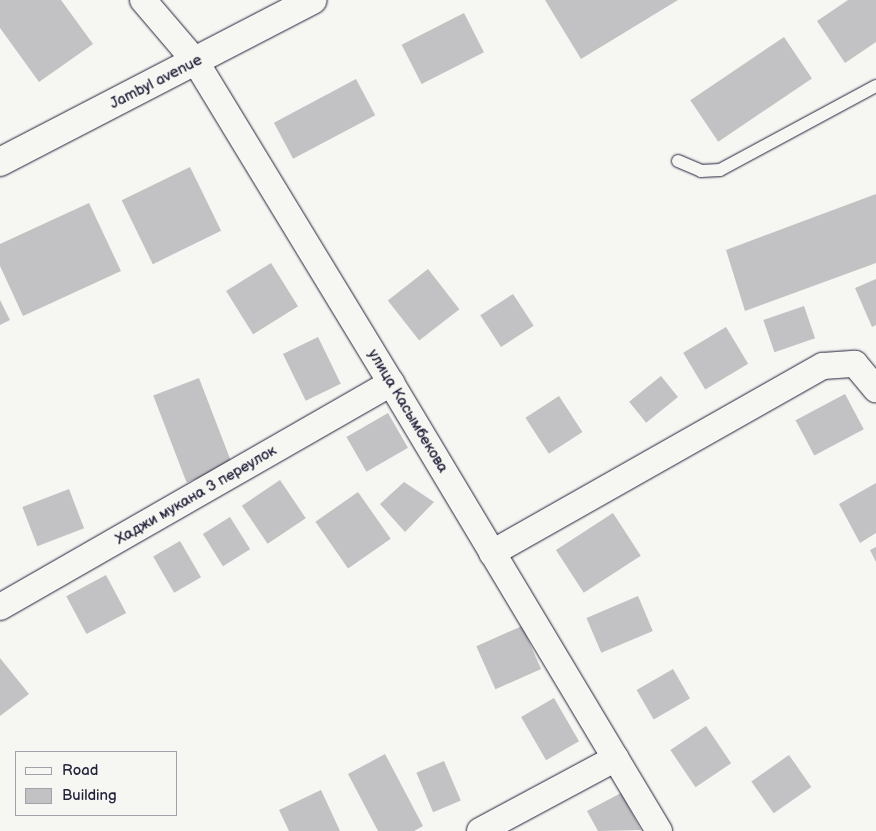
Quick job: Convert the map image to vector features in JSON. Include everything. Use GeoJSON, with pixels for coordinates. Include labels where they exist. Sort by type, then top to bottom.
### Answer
{"type":"FeatureCollection","features":[{"type":"Feature","properties":{"kind":"main road","name":"Jambyl avenue"},"geometry":{"type":"LineString","coordinates":[[0,162],[196,62],[312,0]]}},
{"type":"Feature","properties":{"kind":"street","name":"улица Касымбекова"},"geometry":{"type":"LineString","coordinates":[[143,0],[196,62],[659,831]]}},
{"type":"Feature","properties":{"kind":"street"},"geometry":{"type":"LineString","coordinates":[[492,553],[823,366],[855,364],[876,389]]}},
{"type":"Feature","properties":{"kind":"street","name":"Хаджи мукана 3 переулок"},"geometry":{"type":"LineString","coordinates":[[0,607],[391,383]]}},
{"type":"Feature","properties":{"kind":"street"},"geometry":{"type":"LineString","coordinates":[[480,831],[616,758]]}},
{"type":"Feature","properties":{"kind":"lane"},"geometry":{"type":"LineString","coordinates":[[678,161],[701,171],[720,170],[876,86]]}},
{"type":"Feature","properties":{"kind":"building"},"geometry":{"type":"Polygon","coordinates":[[[0,0],[61,0],[93,44],[39,82],[0,28],[0,0]]]}},
{"type":"Feature","properties":{"kind":"building"},"geometry":{"type":"Polygon","coordinates":[[[545,0],[678,0],[581,59],[545,0]]]}},
{"type":"Feature","properties":{"kind":"building"},"geometry":{"type":"Polygon","coordinates":[[[848,0],[876,0],[876,42],[845,63],[817,21],[848,0]]]}},
{"type":"Feature","properties":{"kind":"building"},"geometry":{"type":"Polygon","coordinates":[[[464,13],[484,52],[422,84],[402,45],[464,13]]]}},
{"type":"Feature","properties":{"kind":"building"},"geometry":{"type":"Polygon","coordinates":[[[784,37],[812,78],[718,142],[690,100],[784,37]]]}},
{"type":"Feature","properties":{"kind":"building"},"geometry":{"type":"Polygon","coordinates":[[[356,79],[375,115],[293,159],[274,123],[356,79]]]}},
{"type":"Feature","properties":{"kind":"building"},"geometry":{"type":"Polygon","coordinates":[[[190,167],[221,231],[153,264],[122,200],[190,167]]]}},
{"type":"Feature","properties":{"kind":"building"},"geometry":{"type":"Polygon","coordinates":[[[876,194],[876,263],[745,311],[726,250],[876,194]]]}},
{"type":"Feature","properties":{"kind":"building"},"geometry":{"type":"Polygon","coordinates":[[[89,203],[121,271],[23,316],[0,266],[0,244],[89,203]]]}},
{"type":"Feature","properties":{"kind":"building"},"geometry":{"type":"Polygon","coordinates":[[[271,263],[298,306],[253,334],[226,291],[271,263]]]}},
{"type":"Feature","properties":{"kind":"building"},"geometry":{"type":"Polygon","coordinates":[[[428,269],[459,309],[419,341],[388,300],[428,269]]]}},
{"type":"Feature","properties":{"kind":"building"},"geometry":{"type":"Polygon","coordinates":[[[876,279],[876,325],[872,327],[855,288],[876,279]]]}},
{"type":"Feature","properties":{"kind":"building"},"geometry":{"type":"Polygon","coordinates":[[[513,294],[534,326],[501,347],[480,315],[513,294]]]}},
{"type":"Feature","properties":{"kind":"building"},"geometry":{"type":"Polygon","coordinates":[[[0,300],[10,320],[0,325],[0,300]]]}},
{"type":"Feature","properties":{"kind":"building"},"geometry":{"type":"Polygon","coordinates":[[[804,306],[815,338],[774,352],[763,320],[804,306]]]}},
{"type":"Feature","properties":{"kind":"building"},"geometry":{"type":"Polygon","coordinates":[[[726,327],[748,364],[705,390],[683,353],[726,327]]]}},
{"type":"Feature","properties":{"kind":"building"},"geometry":{"type":"Polygon","coordinates":[[[318,337],[341,384],[306,401],[283,354],[318,337]]]}},
{"type":"Feature","properties":{"kind":"building"},"geometry":{"type":"Polygon","coordinates":[[[661,376],[678,397],[646,423],[629,402],[661,376]]]}},
{"type":"Feature","properties":{"kind":"building"},"geometry":{"type":"Polygon","coordinates":[[[199,378],[232,465],[187,482],[153,396],[199,378]]]}},
{"type":"Feature","properties":{"kind":"building"},"geometry":{"type":"Polygon","coordinates":[[[845,394],[864,429],[814,456],[796,420],[845,394]]]}},
{"type":"Feature","properties":{"kind":"building"},"geometry":{"type":"Polygon","coordinates":[[[559,396],[582,432],[549,454],[525,418],[559,396]]]}},
{"type":"Feature","properties":{"kind":"building"},"geometry":{"type":"Polygon","coordinates":[[[388,413],[408,448],[366,472],[346,437],[388,413]]]}},
{"type":"Feature","properties":{"kind":"building"},"geometry":{"type":"Polygon","coordinates":[[[280,480],[306,518],[268,544],[242,506],[280,480]]]}},
{"type":"Feature","properties":{"kind":"building"},"geometry":{"type":"Polygon","coordinates":[[[404,482],[434,502],[405,532],[380,504],[404,482]]]}},
{"type":"Feature","properties":{"kind":"building"},"geometry":{"type":"Polygon","coordinates":[[[876,483],[876,533],[860,543],[839,504],[876,483]]]}},
{"type":"Feature","properties":{"kind":"building"},"geometry":{"type":"Polygon","coordinates":[[[69,489],[84,528],[37,546],[22,507],[69,489]]]}},
{"type":"Feature","properties":{"kind":"building"},"geometry":{"type":"Polygon","coordinates":[[[358,492],[391,539],[348,569],[315,522],[358,492]]]}},
{"type":"Feature","properties":{"kind":"building"},"geometry":{"type":"Polygon","coordinates":[[[613,513],[641,556],[584,593],[556,550],[613,513]]]}},
{"type":"Feature","properties":{"kind":"building"},"geometry":{"type":"Polygon","coordinates":[[[230,517],[250,549],[223,566],[203,534],[230,517]]]}},
{"type":"Feature","properties":{"kind":"building"},"geometry":{"type":"Polygon","coordinates":[[[180,541],[201,577],[174,593],[153,556],[180,541]]]}},
{"type":"Feature","properties":{"kind":"building"},"geometry":{"type":"Polygon","coordinates":[[[876,547],[876,562],[870,550],[876,547]]]}},
{"type":"Feature","properties":{"kind":"building"},"geometry":{"type":"Polygon","coordinates":[[[106,575],[126,613],[86,634],[66,596],[106,575]]]}},
{"type":"Feature","properties":{"kind":"building"},"geometry":{"type":"Polygon","coordinates":[[[638,596],[653,631],[601,653],[586,618],[638,596]]]}},
{"type":"Feature","properties":{"kind":"building"},"geometry":{"type":"Polygon","coordinates":[[[522,626],[541,669],[495,689],[476,646],[522,626]]]}},
{"type":"Feature","properties":{"kind":"building"},"geometry":{"type":"Polygon","coordinates":[[[0,658],[29,694],[0,716],[0,658]]]}},
{"type":"Feature","properties":{"kind":"building"},"geometry":{"type":"Polygon","coordinates":[[[673,669],[690,698],[654,719],[637,690],[673,669]]]}},
{"type":"Feature","properties":{"kind":"building"},"geometry":{"type":"Polygon","coordinates":[[[554,698],[579,741],[546,760],[521,717],[554,698]]]}},
{"type":"Feature","properties":{"kind":"building"},"geometry":{"type":"Polygon","coordinates":[[[706,726],[731,763],[696,787],[670,750],[706,726]]]}},
{"type":"Feature","properties":{"kind":"building"},"geometry":{"type":"Polygon","coordinates":[[[385,754],[423,826],[414,831],[378,831],[348,774],[385,754]]]}},
{"type":"Feature","properties":{"kind":"building"},"geometry":{"type":"Polygon","coordinates":[[[789,755],[811,787],[774,813],[751,781],[789,755]]]}},
{"type":"Feature","properties":{"kind":"building"},"geometry":{"type":"Polygon","coordinates":[[[444,761],[461,801],[433,812],[416,773],[444,761]]]}},
{"type":"Feature","properties":{"kind":"building"},"geometry":{"type":"Polygon","coordinates":[[[321,790],[340,831],[289,831],[279,810],[321,790]]]}},
{"type":"Feature","properties":{"kind":"building"},"geometry":{"type":"Polygon","coordinates":[[[621,793],[641,830],[598,831],[587,811],[621,793]]]}}]}
